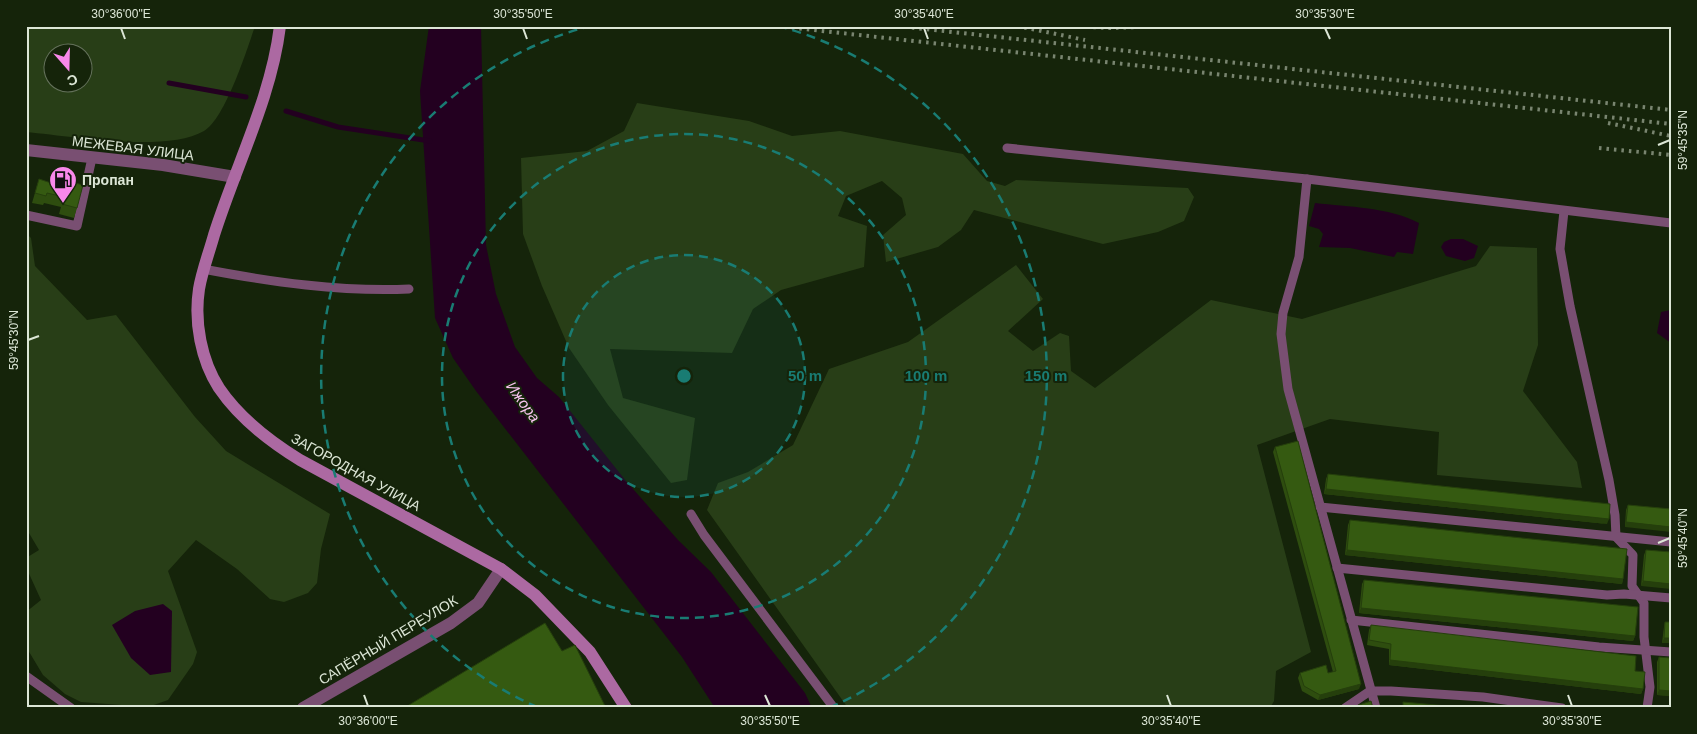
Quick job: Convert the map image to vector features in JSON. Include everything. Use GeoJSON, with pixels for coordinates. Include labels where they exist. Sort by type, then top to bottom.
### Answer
{"type":"FeatureCollection","features":[{"type":"Feature","properties":{"kind":"main road","name":"ЗАГОРОДНАЯ УЛИЦА"},"geometry":{"type":"LineString","coordinates":[[280,26],[271,76],[204,269],[198,306],[198,328],[206,361],[218,386],[251,425],[300,460],[501,569],[534,595],[590,652],[626,708]]}},
{"type":"Feature","properties":{"kind":"street","name":"МЕЖЕВАЯ УЛИЦА"},"geometry":{"type":"LineString","coordinates":[[26,150],[235,177]]}},
{"type":"Feature","properties":{"kind":"street","name":"САПЁРНЫЙ ПЕРЕУЛОК"},"geometry":{"type":"LineString","coordinates":[[303,708],[451,623],[478,602],[501,569]]}},
{"type":"Feature","properties":{"kind":"lane"},"geometry":{"type":"LineString","coordinates":[[1007,148],[1307,179],[1671,223]]}},
{"type":"Feature","properties":{"kind":"lane"},"geometry":{"type":"LineString","coordinates":[[26,215],[77,226],[92,158]]}},
{"type":"Feature","properties":{"kind":"lane"},"geometry":{"type":"LineString","coordinates":[[1307,179],[1299,256],[1283,313],[1281,334],[1288,390],[1376,708]]}},
{"type":"Feature","properties":{"kind":"lane"},"geometry":{"type":"LineString","coordinates":[[1564,211],[1560,249],[1570,306],[1616,515],[1616,537],[1633,555],[1632,586],[1644,603],[1650,687],[1647,708]]}},
{"type":"Feature","properties":{"kind":"lane"},"geometry":{"type":"LineString","coordinates":[[204,269],[260,279],[367,290],[409,289]]}},
{"type":"Feature","properties":{"kind":"lane"},"geometry":{"type":"LineString","coordinates":[[1320,507],[1671,542]]}},
{"type":"Feature","properties":{"kind":"lane"},"geometry":{"type":"LineString","coordinates":[[690,514],[834,708]]}},
{"type":"Feature","properties":{"kind":"lane"},"geometry":{"type":"LineString","coordinates":[[1337,568],[1607,595],[1671,598]]}},
{"type":"Feature","properties":{"kind":"lane"},"geometry":{"type":"LineString","coordinates":[[1351,620],[1671,652]]}},
{"type":"Feature","properties":{"kind":"lane"},"geometry":{"type":"LineString","coordinates":[[26,676],[71,708]]}},
{"type":"Feature","properties":{"kind":"lane"},"geometry":{"type":"LineString","coordinates":[[1345,708],[1370,691],[1483,697],[1562,708]]}},
{"type":"Feature","properties":{"kind":"green space"},"geometry":{"type":"Polygon","coordinates":[[[26,26],[255,26],[241,67],[227,99],[220,113],[204,131],[187,138],[166,141],[143,142],[26,132],[26,26]]]}},
{"type":"Feature","properties":{"kind":"green space"},"geometry":{"type":"Polygon","coordinates":[[[637,103],[749,121],[792,136],[840,131],[963,154],[987,181],[1005,186],[1016,180],[1188,188],[1194,197],[1184,221],[1158,232],[1103,244],[974,210],[961,230],[938,247],[886,262],[883,235],[906,215],[902,198],[882,181],[846,196],[838,216],[867,226],[864,267],[781,290],[753,309],[732,353],[610,349],[623,398],[695,418],[687,480],[671,483],[608,405],[569,348],[542,286],[523,234],[521,158],[587,151],[624,131],[637,103]]]}},
{"type":"Feature","properties":{"kind":"green space"},"geometry":{"type":"Polygon","coordinates":[[[26,233],[31,238],[35,266],[87,320],[116,315],[195,417],[226,451],[330,514],[321,549],[317,583],[308,593],[284,602],[270,599],[237,569],[196,540],[168,571],[197,652],[193,664],[168,700],[148,707],[81,702],[65,694],[43,675],[26,647],[26,612],[41,600],[26,567],[26,558],[39,550],[26,528],[26,233]]]}},
{"type":"Feature","properties":{"kind":"green space"},"geometry":{"type":"Polygon","coordinates":[[[1490,246],[1537,248],[1538,345],[1523,391],[1577,462],[1582,488],[1437,475],[1439,432],[1330,419],[1257,445],[1311,652],[1276,671],[1274,701],[1270,708],[848,708],[707,510],[718,483],[748,472],[793,445],[829,369],[908,342],[1016,265],[1043,299],[1008,331],[1033,351],[1060,333],[1069,336],[1071,371],[1095,388],[1211,300],[1302,319],[1476,266],[1490,246]]]}},
{"type":"Feature","properties":{"kind":"water","name":"Ижора"},"geometry":{"type":"Polygon","coordinates":[[[429,26],[481,26],[486,245],[496,294],[515,347],[537,378],[559,397],[626,481],[678,540],[711,572],[805,693],[812,708],[715,708],[682,657],[476,391],[453,358],[435,318],[420,91],[429,26]]]}},
{"type":"Feature","properties":{"kind":"water"},"geometry":{"type":"Polygon","coordinates":[[[1315,203],[1382,211],[1419,223],[1413,254],[1397,252],[1394,257],[1350,248],[1319,247],[1323,234],[1319,229],[1309,226],[1315,203]]]}},
{"type":"Feature","properties":{"kind":"water"},"geometry":{"type":"Polygon","coordinates":[[[1451,239],[1463,239],[1478,246],[1474,258],[1465,261],[1446,256],[1441,247],[1444,242],[1451,239]]]}},
{"type":"Feature","properties":{"kind":"water"},"geometry":{"type":"Polygon","coordinates":[[[1671,310],[1671,343],[1657,333],[1661,312],[1671,310]]]}},
{"type":"Feature","properties":{"kind":"water"},"geometry":{"type":"Polygon","coordinates":[[[163,604],[172,611],[171,672],[150,675],[131,658],[112,625],[135,611],[163,604]]]}},
{"type":"Feature","properties":{"kind":"building"},"geometry":{"type":"Polygon","coordinates":[[[39,179],[66,188],[68,181],[83,185],[77,208],[62,204],[64,197],[47,193],[46,196],[35,193],[39,179]]]}},
{"type":"Feature","properties":{"kind":"building"},"geometry":{"type":"Polygon","coordinates":[[[1298,441],[1361,684],[1320,695],[1304,686],[1300,673],[1326,665],[1328,673],[1336,671],[1275,447],[1298,441]]]}},
{"type":"Feature","properties":{"kind":"building"},"geometry":{"type":"Polygon","coordinates":[[[1328,474],[1610,504],[1609,519],[1326,489],[1328,474]]]}},
{"type":"Feature","properties":{"kind":"building"},"geometry":{"type":"Polygon","coordinates":[[[1628,505],[1671,509],[1671,527],[1626,522],[1628,505]]]}},
{"type":"Feature","properties":{"kind":"building"},"geometry":{"type":"Polygon","coordinates":[[[1350,520],[1627,549],[1623,579],[1347,550],[1350,520]]]}},
{"type":"Feature","properties":{"kind":"building"},"geometry":{"type":"Polygon","coordinates":[[[1646,550],[1671,552],[1671,584],[1643,581],[1646,550]]]}},
{"type":"Feature","properties":{"kind":"building"},"geometry":{"type":"Polygon","coordinates":[[[1364,580],[1638,607],[1635,636],[1361,608],[1364,580]]]}},
{"type":"Feature","properties":{"kind":"building"},"geometry":{"type":"Polygon","coordinates":[[[1665,622],[1671,622],[1671,638],[1664,638],[1665,622]]]}},
{"type":"Feature","properties":{"kind":"building"},"geometry":{"type":"Polygon","coordinates":[[[545,623],[562,651],[575,645],[606,708],[404,708],[545,623]]]}},
{"type":"Feature","properties":{"kind":"building"},"geometry":{"type":"Polygon","coordinates":[[[1371,625],[1636,656],[1635,671],[1645,672],[1643,689],[1390,660],[1391,644],[1369,640],[1371,625]]]}},
{"type":"Feature","properties":{"kind":"building"},"geometry":{"type":"Polygon","coordinates":[[[1659,657],[1671,658],[1671,691],[1659,690],[1659,657]]]}},
{"type":"Feature","properties":{"kind":"building"},"geometry":{"type":"Polygon","coordinates":[[[1371,701],[1373,708],[1357,708],[1356,706],[1371,701]]]}},
{"type":"Feature","properties":{"kind":"building"},"geometry":{"type":"Polygon","coordinates":[[[1403,702],[1469,708],[1403,708],[1403,702]]]}},
{"type":"Feature","properties":{"kind":"waterway"},"geometry":{"type":"LineString","coordinates":[[169,83],[246,97]]}},
{"type":"Feature","properties":{"kind":"waterway"},"geometry":{"type":"LineString","coordinates":[[286,111],[338,127],[430,141]]}},
{"type":"Feature","properties":{"kind":"railway"},"geometry":{"type":"LineString","coordinates":[[777,26],[1671,124]]}},
{"type":"Feature","properties":{"kind":"railway"},"geometry":{"type":"LineString","coordinates":[[897,26],[1671,110]]}},
{"type":"Feature","properties":{"kind":"railway"},"geometry":{"type":"LineString","coordinates":[[1017,26],[1085,40]]}},
{"type":"Feature","properties":{"kind":"railway"},"geometry":{"type":"LineString","coordinates":[[1071,26],[1109,28],[1171,26]]}},
{"type":"Feature","properties":{"kind":"railway"},"geometry":{"type":"LineString","coordinates":[[1608,123],[1671,136]]}},
{"type":"Feature","properties":{"kind":"railway"},"geometry":{"type":"LineString","coordinates":[[1599,148],[1671,155]]}},
{"type":"Feature","properties":{"kind":"place","name":"Пропан"},"geometry":{"type":"Point","coordinates":[63,204]}}]}
